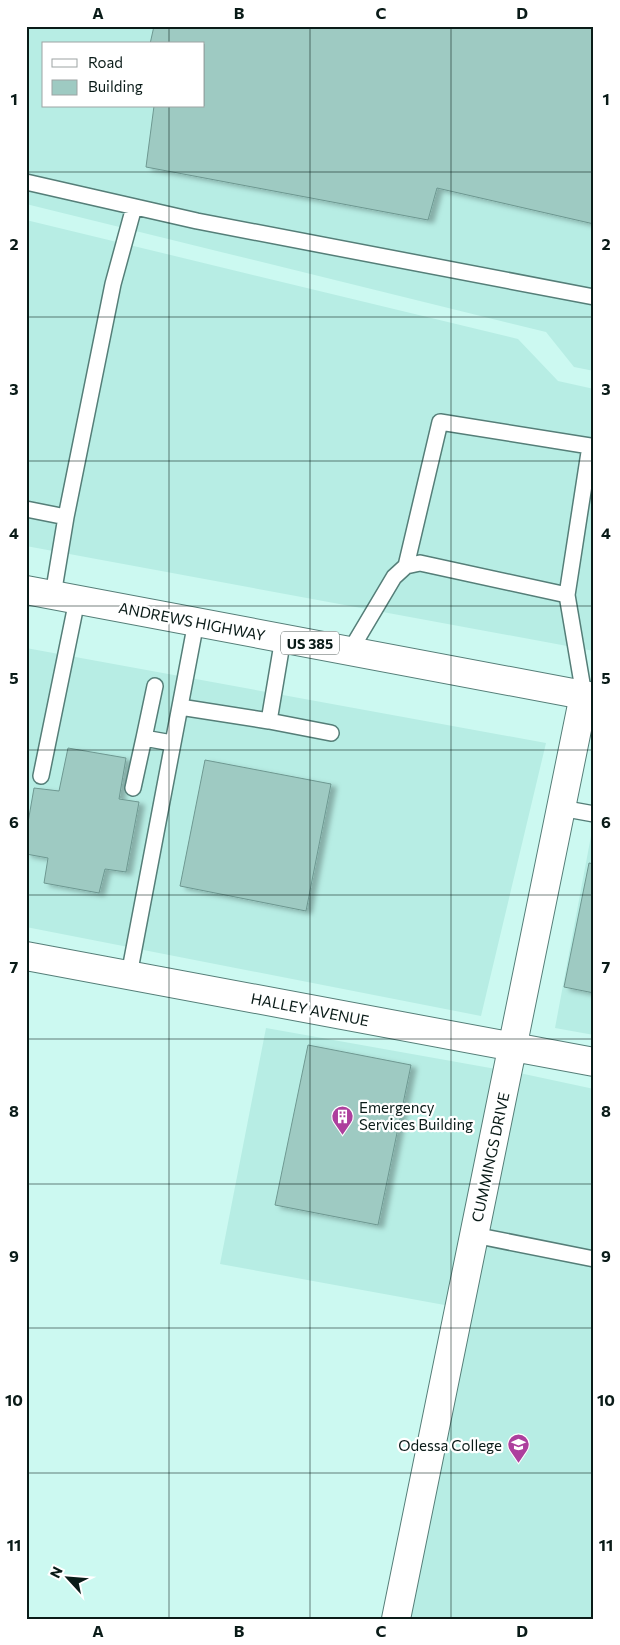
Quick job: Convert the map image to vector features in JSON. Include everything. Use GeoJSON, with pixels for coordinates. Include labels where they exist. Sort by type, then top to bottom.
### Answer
{"type":"FeatureCollection","features":[{"type":"Feature","properties":{"kind":"street","name":"ANDREWS HIGHWAY"},"geometry":{"type":"LineString","coordinates":[[26,590],[589,696]]}},
{"type":"Feature","properties":{"kind":"street","name":"CUMMINGS DRIVE"},"geometry":{"type":"LineString","coordinates":[[396,1619],[561,808],[589,696]]}},
{"type":"Feature","properties":{"kind":"street","name":"HALLEY AVENUE"},"geometry":{"type":"LineString","coordinates":[[26,956],[594,1062]]}},
{"type":"Feature","properties":{"kind":"lane"},"geometry":{"type":"LineString","coordinates":[[26,182],[197,221],[594,297]]}},
{"type":"Feature","properties":{"kind":"lane"},"geometry":{"type":"LineString","coordinates":[[41,776],[65,598],[66,517],[113,284],[134,207]]}},
{"type":"Feature","properties":{"kind":"lane"},"geometry":{"type":"LineString","coordinates":[[406,566],[440,422],[590,446],[567,595],[589,696]]}},
{"type":"Feature","properties":{"kind":"lane"},"geometry":{"type":"LineString","coordinates":[[26,509],[66,517]]}},
{"type":"Feature","properties":{"kind":"lane"},"geometry":{"type":"LineString","coordinates":[[350,651],[394,576],[406,566],[420,563],[567,595]]}},
{"type":"Feature","properties":{"kind":"lane"},"geometry":{"type":"LineString","coordinates":[[129,975],[196,622]]}},
{"type":"Feature","properties":{"kind":"lane"},"geometry":{"type":"LineString","coordinates":[[270,721],[283,638]]}},
{"type":"Feature","properties":{"kind":"lane"},"geometry":{"type":"LineString","coordinates":[[133,788],[155,686]]}},
{"type":"Feature","properties":{"kind":"lane"},"geometry":{"type":"LineString","coordinates":[[180,707],[330,732]]}},
{"type":"Feature","properties":{"kind":"lane"},"geometry":{"type":"LineString","coordinates":[[144,738],[172,743]]}},
{"type":"Feature","properties":{"kind":"lane"},"geometry":{"type":"LineString","coordinates":[[561,808],[594,814]]}},
{"type":"Feature","properties":{"kind":"lane"},"geometry":{"type":"LineString","coordinates":[[474,1235],[594,1259]]}},
{"type":"Feature","properties":{"kind":"shaded area"},"geometry":{"type":"Polygon","coordinates":[[[26,26],[594,26],[594,371],[574,367],[546,332],[26,204],[26,26]]]}},
{"type":"Feature","properties":{"kind":"shaded area"},"geometry":{"type":"Polygon","coordinates":[[[26,220],[518,339],[558,381],[594,389],[594,651],[26,546],[26,220]]]}},
{"type":"Feature","properties":{"kind":"shaded area"},"geometry":{"type":"Polygon","coordinates":[[[26,648],[546,743],[481,1016],[26,927],[26,648]]]}},
{"type":"Feature","properties":{"kind":"shaded area"},"geometry":{"type":"Polygon","coordinates":[[[594,820],[594,1035],[555,1028],[594,820]]]}},
{"type":"Feature","properties":{"kind":"shaded area","name":"Odessa College"},"geometry":{"type":"Polygon","coordinates":[[[266,1028],[524,1074],[594,1089],[594,1619],[411,1619],[472,1310],[220,1264],[266,1028]]]}},
{"type":"Feature","properties":{"kind":"building"},"geometry":{"type":"Polygon","coordinates":[[[154,26],[594,26],[594,224],[437,188],[428,220],[146,167],[154,108],[205,108],[205,42],[150,42],[154,26]]]}},
{"type":"Feature","properties":{"kind":"building"},"geometry":{"type":"Polygon","coordinates":[[[68,748],[126,758],[119,799],[139,802],[126,872],[105,869],[99,893],[44,883],[48,858],[26,854],[26,834],[34,788],[59,791],[68,748]]]}},
{"type":"Feature","properties":{"kind":"building"},"geometry":{"type":"Polygon","coordinates":[[[205,760],[331,784],[306,911],[180,886],[205,760]]]}},
{"type":"Feature","properties":{"kind":"building"},"geometry":{"type":"Polygon","coordinates":[[[589,863],[594,864],[594,993],[564,987],[589,863]]]}},
{"type":"Feature","properties":{"kind":"building","name":"Emergency Services Building"},"geometry":{"type":"Polygon","coordinates":[[[308,1045],[411,1065],[378,1225],[275,1205],[308,1045]]]}},
{"type":"Feature","properties":{"kind":"place","name":"Emergency Services Building"},"geometry":{"type":"Point","coordinates":[343,1135]}},
{"type":"Feature","properties":{"kind":"place","name":"Odessa College"},"geometry":{"type":"Point","coordinates":[518,1464]}}]}
